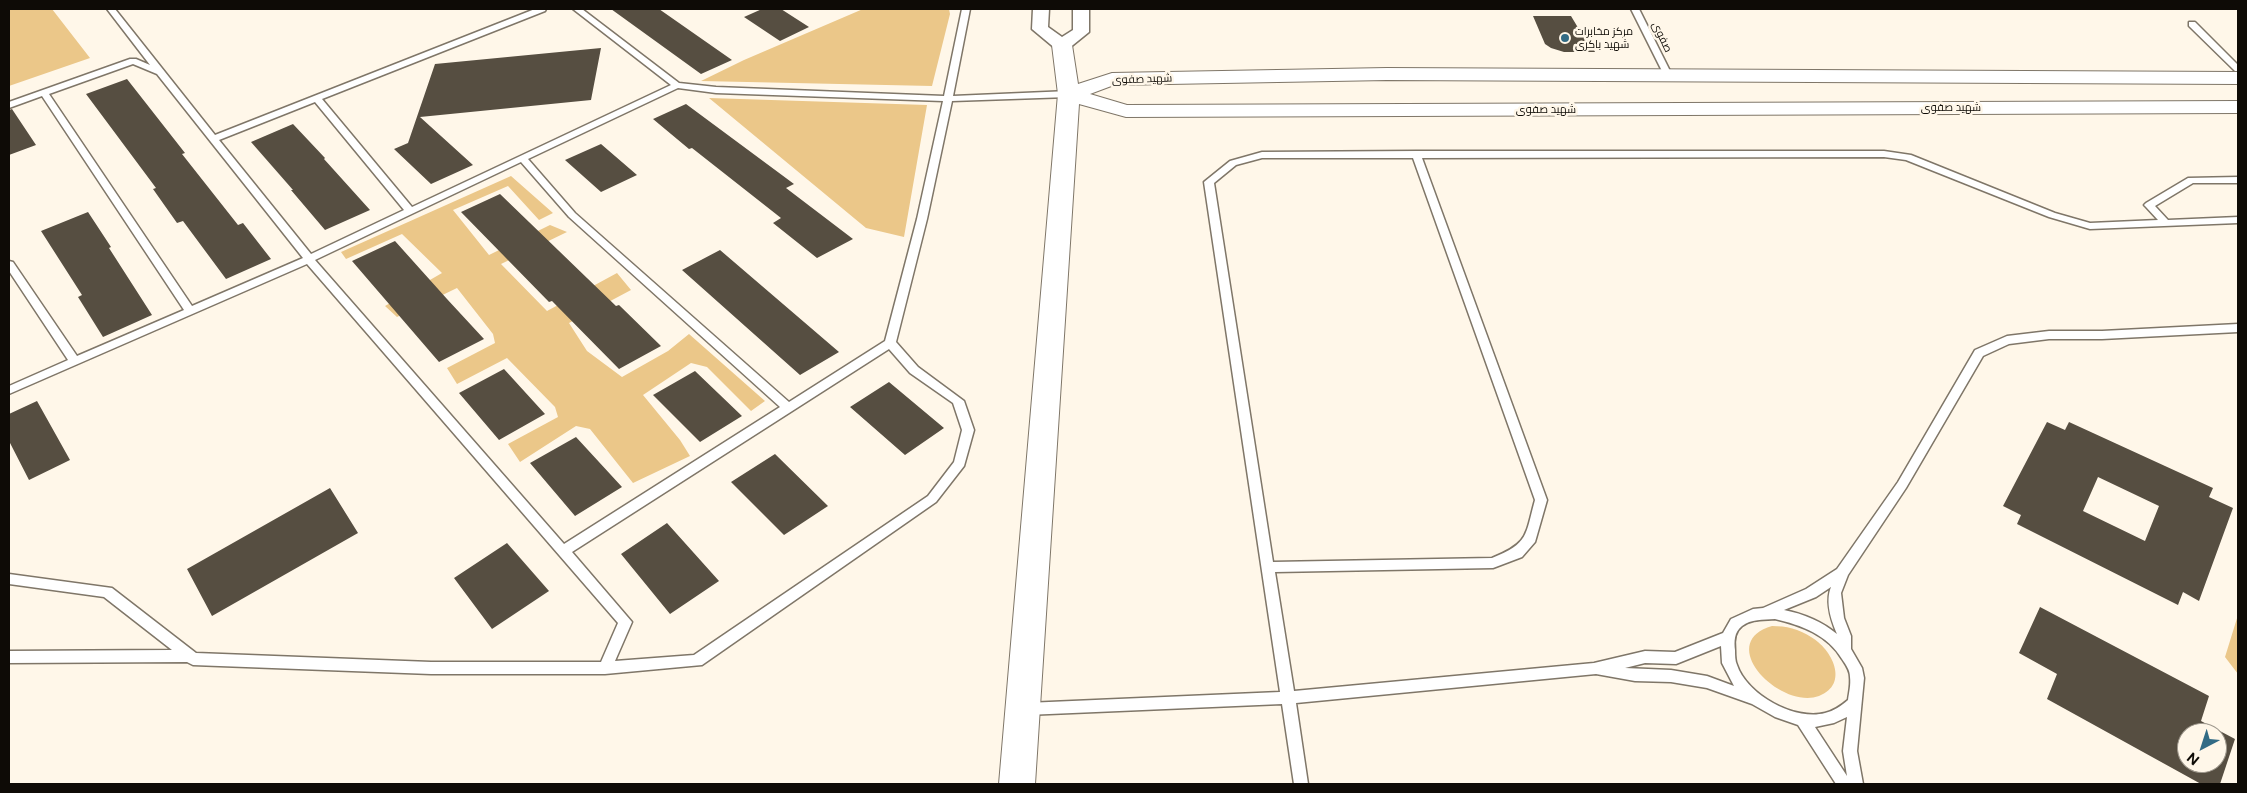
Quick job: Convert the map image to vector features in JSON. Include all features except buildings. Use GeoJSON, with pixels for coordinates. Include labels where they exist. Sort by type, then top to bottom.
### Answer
{"type":"FeatureCollection","features":[{"type":"Feature","properties":{"kind":"street"},"geometry":{"type":"LineString","coordinates":[[1017,784],[1069,94],[1062,45],[1040,29],[1041,9]]}},
{"type":"Feature","properties":{"kind":"street"},"geometry":{"type":"LineString","coordinates":[[1062,45],[1081,32],[1081,9]]}},
{"type":"Feature","properties":{"kind":"street"},"geometry":{"type":"LineString","coordinates":[[1460,74],[1469,110]]}},
{"type":"Feature","properties":{"kind":"street","name":"شهید صفوی"},"geometry":{"type":"LineString","coordinates":[[1069,94],[1112,79],[1460,74],[2238,78]]}},
{"type":"Feature","properties":{"kind":"street","name":"شهید صفوی"},"geometry":{"type":"LineString","coordinates":[[1069,94],[1126,111],[2238,107]]}},
{"type":"Feature","properties":{"kind":"lane"},"geometry":{"type":"LineString","coordinates":[[111,9],[309,259],[625,622],[605,668]]}},
{"type":"Feature","properties":{"kind":"lane"},"geometry":{"type":"LineString","coordinates":[[213,139],[542,9]]}},
{"type":"Feature","properties":{"kind":"lane"},"geometry":{"type":"LineString","coordinates":[[577,9],[677,85],[716,90],[948,100],[1069,94]]}},
{"type":"Feature","properties":{"kind":"lane"},"geometry":{"type":"LineString","coordinates":[[563,551],[890,343],[908,278],[948,100],[966,9]]}},
{"type":"Feature","properties":{"kind":"lane","name":"صفوی"},"geometry":{"type":"LineString","coordinates":[[1635,9],[1668,75]]}},
{"type":"Feature","properties":{"kind":"lane"},"geometry":{"type":"LineString","coordinates":[[2192,24],[2238,69]]}},
{"type":"Feature","properties":{"kind":"lane"},"geometry":{"type":"LineString","coordinates":[[9,106],[132,61],[160,72]]}},
{"type":"Feature","properties":{"kind":"lane"},"geometry":{"type":"LineString","coordinates":[[9,390],[309,259],[677,85]]}},
{"type":"Feature","properties":{"kind":"lane"},"geometry":{"type":"LineString","coordinates":[[44,93],[190,311]]}},
{"type":"Feature","properties":{"kind":"lane"},"geometry":{"type":"LineString","coordinates":[[316,98],[410,211]]}},
{"type":"Feature","properties":{"kind":"lane"},"geometry":{"type":"LineString","coordinates":[[1267,567],[1493,563],[1518,553],[1531,538],[1540,500],[1416,154]]}},
{"type":"Feature","properties":{"kind":"lane"},"geometry":{"type":"LineString","coordinates":[[1301,784],[1286,698],[1209,182],[1233,163],[1262,155],[1884,154],[1908,157],[2052,215],[2090,226],[2238,220]]}},
{"type":"Feature","properties":{"kind":"lane"},"geometry":{"type":"LineString","coordinates":[[522,158],[572,214],[788,408]]}},
{"type":"Feature","properties":{"kind":"lane"},"geometry":{"type":"LineString","coordinates":[[2166,223],[2149,205],[2191,180],[2238,180]]}},
{"type":"Feature","properties":{"kind":"lane"},"geometry":{"type":"LineString","coordinates":[[9,264],[75,361]]}},
{"type":"Feature","properties":{"kind":"lane"},"geometry":{"type":"LineString","coordinates":[[1844,650],[1844,636],[1837,618],[1835,593],[1842,573],[1902,485],[1979,353],[2007,340],[2049,335],[2102,335],[2238,328]]}},
{"type":"Feature","properties":{"kind":"lane"},"geometry":{"type":"LineString","coordinates":[[9,579],[107,592],[193,659],[431,668],[605,668],[698,661],[932,499],[960,463],[968,430],[958,401],[914,370],[890,343]]}},
{"type":"Feature","properties":{"kind":"lane"},"geometry":{"type":"LineString","coordinates":[[1760,702],[1743,687],[1731,670],[1726,653],[1727,637],[1735,624],[1748,616],[1766,612],[1811,593],[1842,573]]}},
{"type":"Feature","properties":{"kind":"lane"},"geometry":{"type":"LineString","coordinates":[[1766,612],[1786,614],[1808,621],[1828,634],[1844,650],[1855,668],[1859,687],[1854,703],[1850,754],[1856,784]]}},
{"type":"Feature","properties":{"kind":"lane"},"geometry":{"type":"LineString","coordinates":[[1023,709],[1286,698],[1594,670],[1645,657],[1676,658],[1727,637]]}},
{"type":"Feature","properties":{"kind":"lane"},"geometry":{"type":"LineString","coordinates":[[9,657],[189,656]]}},
{"type":"Feature","properties":{"kind":"lane"},"geometry":{"type":"LineString","coordinates":[[1594,670],[1635,676],[1671,676],[1708,682],[1760,702],[1780,714],[1802,720],[1825,721],[1842,714],[1854,703]]}},
{"type":"Feature","properties":{"kind":"lane"},"geometry":{"type":"LineString","coordinates":[[1802,720],[1844,784]]}},
{"type":"Feature","properties":{"kind":"shaded area"},"geometry":{"type":"Polygon","coordinates":[[[9,9],[52,9],[90,58],[9,86],[9,9]]]}},
{"type":"Feature","properties":{"kind":"shaded area"},"geometry":{"type":"Polygon","coordinates":[[[863,9],[949,9],[950,14],[932,86],[701,81],[744,60],[863,9]]]}},
{"type":"Feature","properties":{"kind":"shaded area"},"geometry":{"type":"Polygon","coordinates":[[[709,98],[927,105],[904,237],[866,228],[709,98]]]}},
{"type":"Feature","properties":{"kind":"shaded area"},"geometry":{"type":"Polygon","coordinates":[[[511,176],[553,213],[539,220],[508,186],[453,210],[489,255],[550,225],[567,232],[501,264],[547,311],[617,273],[631,290],[569,323],[587,351],[622,377],[668,351],[689,334],[765,401],[751,411],[707,367],[691,363],[643,395],[680,440],[690,456],[633,483],[590,429],[576,426],[520,462],[508,444],[558,417],[555,407],[507,358],[457,384],[447,368],[495,343],[493,334],[457,288],[397,317],[385,306],[442,273],[402,234],[346,259],[341,252],[511,176]]]}},
{"type":"Feature","properties":{"kind":"shaded area"},"geometry":{"type":"Polygon","coordinates":[[[2238,615],[2238,674],[2225,657],[2238,615]]]}},
{"type":"Feature","properties":{"kind":"shaded area"},"geometry":{"type":"Polygon","coordinates":[[[1772,626],[1797,630],[1819,642],[1831,658],[1836,675],[1834,683],[1828,691],[1819,696],[1803,698],[1787,693],[1759,673],[1751,659],[1749,646],[1756,634],[1772,626]]]}},
{"type":"Feature","properties":{"kind":"place","name":"مرکز مخابرات شهید باکری"},"geometry":{"type":"Point","coordinates":[1565,38]}}]}
